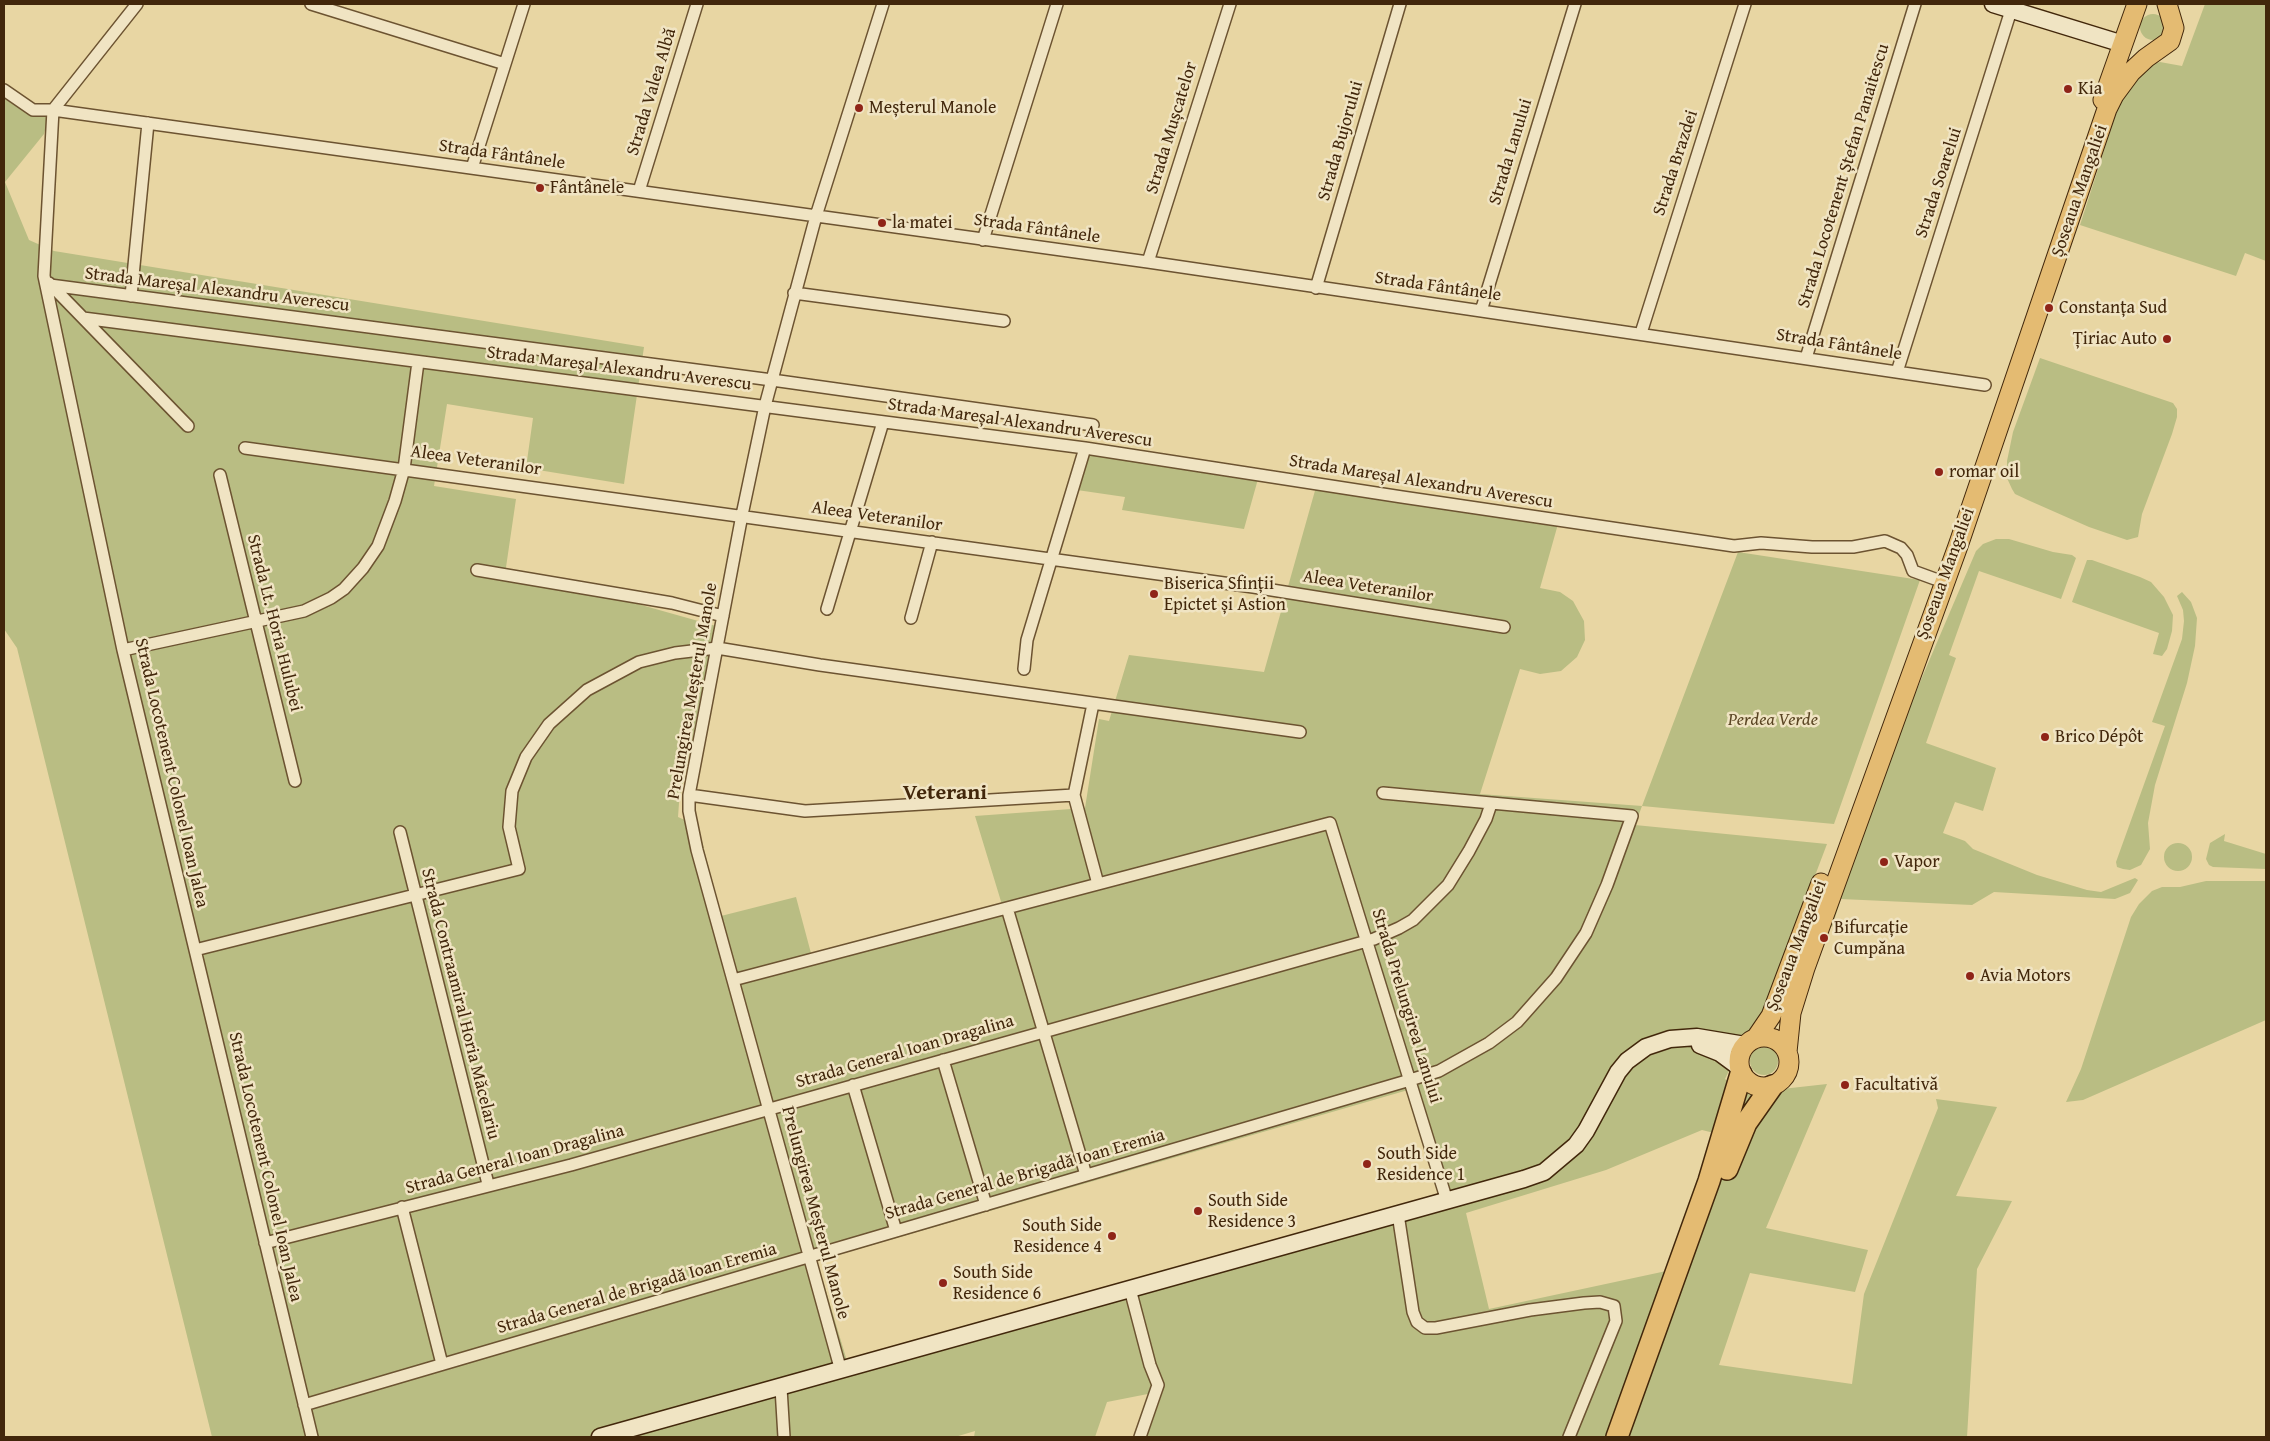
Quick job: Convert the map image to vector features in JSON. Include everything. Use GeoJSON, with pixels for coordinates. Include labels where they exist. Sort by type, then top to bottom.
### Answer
{"type":"FeatureCollection","features":[{"type":"Feature","properties":{"kind":"highway"},"geometry":{"type":"LineString","coordinates":[[1617,1437],[1712,1173],[1740,1071]]}},
{"type":"Feature","properties":{"kind":"highway"},"geometry":{"type":"LineString","coordinates":[[1630,1437],[1734,1152],[1746,1124],[1772,1086]]}},
{"type":"Feature","properties":{"kind":"main road"},"geometry":{"type":"LineString","coordinates":[[1993,4],[2013,7],[2123,44],[2145,49],[2158,48]]}},
{"type":"Feature","properties":{"kind":"main road"},"geometry":{"type":"LineString","coordinates":[[2136,8],[2158,6],[2170,12]]}},
{"type":"Feature","properties":{"kind":"main road","name":"Șoseaua Mangaliei"},"geometry":{"type":"LineString","coordinates":[[1751,1041],[1772,1016],[1935,579],[2136,8]]}},
{"type":"Feature","properties":{"kind":"main road","name":"Șoseaua Mangaliei"},"geometry":{"type":"LineString","coordinates":[[1787,1052],[1791,1013],[1805,968],[1958,546],[2107,109],[2131,72],[2158,48],[2170,41],[2174,28],[2170,12]]}},
{"type":"Feature","properties":{"kind":"main road"},"geometry":{"type":"LineString","coordinates":[[600,1437],[1524,1180],[1544,1172],[1576,1145],[1586,1132],[1610,1086],[1627,1061],[1646,1047],[1658,1042],[1687,1038],[1697,1037],[1751,1041],[1770,1038],[1778,1041],[1787,1052],[1789,1058],[1788,1071],[1778,1084],[1763,1088],[1753,1086],[1720,1053],[1687,1038]]}},
{"type":"Feature","properties":{"kind":"main road"},"geometry":{"type":"LineString","coordinates":[[1740,1071],[1739,1058],[1751,1041]]}},
{"type":"Feature","properties":{"kind":"street"},"geometry":{"type":"LineString","coordinates":[[54,110],[137,4]]}},
{"type":"Feature","properties":{"kind":"street"},"geometry":{"type":"LineString","coordinates":[[311,4],[505,64]]}},
{"type":"Feature","properties":{"kind":"street"},"geometry":{"type":"LineString","coordinates":[[472,168],[524,4]]}},
{"type":"Feature","properties":{"kind":"street","name":"Strada Valea Albă"},"geometry":{"type":"LineString","coordinates":[[639,191],[697,4]]}},
{"type":"Feature","properties":{"kind":"street","name":"Prelungirea Meșterul Manole"},"geometry":{"type":"LineString","coordinates":[[841,1371],[692,830],[689,795],[765,406],[816,216],[883,4]]}},
{"type":"Feature","properties":{"kind":"street"},"geometry":{"type":"LineString","coordinates":[[983,240],[1057,4]]}},
{"type":"Feature","properties":{"kind":"street","name":"Strada Mușcatelor"},"geometry":{"type":"LineString","coordinates":[[1148,262],[1230,4]]}},
{"type":"Feature","properties":{"kind":"street","name":"Strada Bujorului"},"geometry":{"type":"LineString","coordinates":[[1316,288],[1400,4]]}},
{"type":"Feature","properties":{"kind":"street","name":"Strada Lanului"},"geometry":{"type":"LineString","coordinates":[[1481,311],[1575,4]]}},
{"type":"Feature","properties":{"kind":"street","name":"Strada Brazdei"},"geometry":{"type":"LineString","coordinates":[[1641,333],[1744,4]]}},
{"type":"Feature","properties":{"kind":"street","name":"Strada Locotenent Ștefan Panaitescu"},"geometry":{"type":"LineString","coordinates":[[1806,358],[1915,4]]}},
{"type":"Feature","properties":{"kind":"street","name":"Strada Soarelui"},"geometry":{"type":"LineString","coordinates":[[1897,372],[2013,7]]}},
{"type":"Feature","properties":{"kind":"street","name":"Strada Fântânele"},"geometry":{"type":"LineString","coordinates":[[4,90],[32,110],[54,110],[1148,262],[1985,385]]}},
{"type":"Feature","properties":{"kind":"street","name":"Strada Locotenent Colonel Ioan Jalea"},"geometry":{"type":"LineString","coordinates":[[54,110],[47,280],[123,650],[312,1437]]}},
{"type":"Feature","properties":{"kind":"street"},"geometry":{"type":"LineString","coordinates":[[131,296],[148,123]]}},
{"type":"Feature","properties":{"kind":"street"},"geometry":{"type":"LineString","coordinates":[[47,280],[188,426]]}},
{"type":"Feature","properties":{"kind":"street","name":"Strada Mareșal Alexandru Averescu"},"geometry":{"type":"LineString","coordinates":[[47,280],[131,296],[772,380],[1093,425]]}},
{"type":"Feature","properties":{"kind":"street"},"geometry":{"type":"LineString","coordinates":[[794,293],[1004,321]]}},
{"type":"Feature","properties":{"kind":"street","name":"Strada Mareșal Alexandru Averescu"},"geometry":{"type":"LineString","coordinates":[[83,318],[1085,448],[1402,498],[1734,546],[1761,543],[1812,547],[1853,546],[1885,541],[1901,548],[1907,556],[1913,571],[1935,579]]}},
{"type":"Feature","properties":{"kind":"street"},"geometry":{"type":"LineString","coordinates":[[123,650],[278,618],[316,606],[331,598],[355,577],[373,554],[383,535],[404,469],[418,362]]}},
{"type":"Feature","properties":{"kind":"street"},"geometry":{"type":"LineString","coordinates":[[827,609],[883,422]]}},
{"type":"Feature","properties":{"kind":"street","name":"Aleea Veteranilor"},"geometry":{"type":"LineString","coordinates":[[245,448],[1254,586],[1504,627]]}},
{"type":"Feature","properties":{"kind":"street"},"geometry":{"type":"LineString","coordinates":[[1024,670],[1027,640],[1085,448]]}},
{"type":"Feature","properties":{"kind":"street","name":"Strada Lt. Horia Hulubei"},"geometry":{"type":"LineString","coordinates":[[220,475],[295,781]]}},
{"type":"Feature","properties":{"kind":"street"},"geometry":{"type":"LineString","coordinates":[[911,618],[932,542]]}},
{"type":"Feature","properties":{"kind":"street"},"geometry":{"type":"LineString","coordinates":[[477,570],[672,603],[723,616]]}},
{"type":"Feature","properties":{"kind":"street"},"geometry":{"type":"LineString","coordinates":[[195,950],[519,869],[509,827],[512,791],[526,757],[549,724],[587,690],[639,662],[675,653],[717,648],[1093,704],[1300,732]]}},
{"type":"Feature","properties":{"kind":"street"},"geometry":{"type":"LineString","coordinates":[[733,980],[1098,884],[1074,795],[1093,704]]}},
{"type":"Feature","properties":{"kind":"street"},"geometry":{"type":"LineString","coordinates":[[1383,793],[1491,804]]}},
{"type":"Feature","properties":{"kind":"street"},"geometry":{"type":"LineString","coordinates":[[689,795],[805,811],[1074,795]]}},
{"type":"Feature","properties":{"kind":"street","name":"Strada General de Brigadă Ioan Eremia"},"geometry":{"type":"LineString","coordinates":[[304,1405],[1439,1071],[1489,1043],[1517,1022],[1556,978],[1586,933],[1607,885],[1632,816],[1491,804]]}},
{"type":"Feature","properties":{"kind":"street","name":"Strada General Ioan Dragalina"},"geometry":{"type":"LineString","coordinates":[[265,1243],[571,1164],[1366,941],[1399,928],[1419,915],[1448,885],[1470,851],[1486,819],[1491,804]]}},
{"type":"Feature","properties":{"kind":"street","name":"Strada Prelungirea Lanului"},"geometry":{"type":"LineString","coordinates":[[1098,884],[1330,823],[1447,1201]]}},
{"type":"Feature","properties":{"kind":"street","name":"Strada Contraamiral Horia Măcelariu"},"geometry":{"type":"LineString","coordinates":[[400,832],[414,896],[488,1184]]}},
{"type":"Feature","properties":{"kind":"street"},"geometry":{"type":"LineString","coordinates":[[1008,908],[1086,1176]]}},
{"type":"Feature","properties":{"kind":"street"},"geometry":{"type":"LineString","coordinates":[[943,1060],[986,1205]]}},
{"type":"Feature","properties":{"kind":"street"},"geometry":{"type":"LineString","coordinates":[[854,1085],[896,1231]]}},
{"type":"Feature","properties":{"kind":"street"},"geometry":{"type":"LineString","coordinates":[[402,1207],[442,1364]]}},
{"type":"Feature","properties":{"kind":"street"},"geometry":{"type":"LineString","coordinates":[[1398,1214],[1413,1312],[1417,1322],[1425,1328],[1436,1328],[1530,1310],[1584,1303],[1600,1302],[1614,1306],[1616,1321],[1569,1437]]}},
{"type":"Feature","properties":{"kind":"street"},"geometry":{"type":"LineString","coordinates":[[1130,1290],[1150,1364],[1158,1385],[1140,1437]]}},
{"type":"Feature","properties":{"kind":"street"},"geometry":{"type":"LineString","coordinates":[[781,1388],[784,1437]]}},
{"type":"Feature","properties":{"kind":"green space"},"geometry":{"type":"Polygon","coordinates":[[[2205,4],[2266,4],[2266,261],[2245,253],[2236,276],[2080,225],[2121,98],[2148,65],[2160,62],[2182,66],[2205,4]]]}},
{"type":"Feature","properties":{"kind":"green space"},"geometry":{"type":"Polygon","coordinates":[[[2153,14],[2162,18],[2166,27],[2162,36],[2153,40],[2144,36],[2140,27],[2144,18],[2153,14]]]}},
{"type":"Feature","properties":{"kind":"green space"},"geometry":{"type":"Polygon","coordinates":[[[4,91],[49,115],[44,134],[5,182],[29,240],[54,251],[644,347],[624,484],[526,468],[533,418],[447,404],[434,486],[516,499],[504,581],[620,599],[716,626],[679,803],[678,817],[698,826],[721,916],[796,897],[812,957],[1003,908],[975,816],[1085,808],[1099,719],[1109,721],[1129,655],[1264,672],[1316,487],[1558,524],[1540,588],[1560,592],[1573,601],[1584,621],[1585,640],[1577,657],[1561,671],[1540,674],[1520,669],[1480,794],[1642,806],[1635,825],[1827,844],[1761,1018],[1749,1035],[1745,1037],[1725,1079],[1746,1093],[1827,1084],[1766,1228],[1868,1250],[1855,1292],[1750,1273],[1719,1365],[1852,1384],[1864,1294],[1938,1108],[1936,1099],[1997,1107],[1956,1196],[2012,1201],[1977,1269],[1967,1437],[1147,1437],[1163,1391],[1107,1402],[1095,1437],[974,1437],[975,1431],[955,1437],[212,1437],[17,648],[4,629],[4,91]],[[1408,1090],[817,1261],[847,1361],[1445,1195],[1408,1090]],[[1702,1130],[1606,1170],[1466,1213],[1489,1309],[1671,1270],[1714,1133],[1702,1130]]]}},
{"type":"Feature","properties":{"kind":"green space"},"geometry":{"type":"Polygon","coordinates":[[[2040,358],[2173,403],[2177,409],[2177,417],[2172,434],[2142,514],[2138,537],[2127,540],[2089,527],[2015,494],[2012,489],[2007,478],[2007,461],[2013,432],[2040,358]]]}},
{"type":"Feature","properties":{"kind":"green space"},"geometry":{"type":"Polygon","coordinates":[[[1090,453],[1258,479],[1244,529],[1122,510],[1125,497],[1077,490],[1090,453]]]}},
{"type":"Feature","properties":{"kind":"green space"},"geometry":{"type":"Polygon","coordinates":[[[1996,539],[2009,539],[2053,552],[2072,555],[2076,558],[2061,599],[1979,571],[1949,655],[1956,658],[1926,743],[1996,768],[1983,811],[1955,802],[1943,833],[1965,841],[1973,849],[2037,875],[2087,890],[2101,892],[2135,878],[2138,880],[2130,893],[2115,899],[1994,892],[1972,905],[1841,899],[1832,927],[1829,925],[1900,729],[1976,551],[1983,544],[1996,539]]]}},
{"type":"Feature","properties":{"kind":"green space","name":"Perdea Verde"},"geometry":{"type":"Polygon","coordinates":[[[1738,552],[1920,580],[1834,824],[1642,806],[1738,552]]]}},
{"type":"Feature","properties":{"kind":"green space"},"geometry":{"type":"Polygon","coordinates":[[[2087,560],[2092,560],[2151,582],[2164,597],[2173,615],[2172,631],[2167,649],[2162,656],[2153,654],[2159,633],[2072,602],[2087,560]]]}},
{"type":"Feature","properties":{"kind":"green space"},"geometry":{"type":"Polygon","coordinates":[[[2182,592],[2191,602],[2197,618],[2195,646],[2187,683],[2155,785],[2148,823],[2150,849],[2141,865],[2130,870],[2123,869],[2117,867],[2116,862],[2165,726],[2152,722],[2182,639],[2183,610],[2177,596],[2182,592]]]}},
{"type":"Feature","properties":{"kind":"green space"},"geometry":{"type":"Polygon","coordinates":[[[2225,834],[2224,841],[2266,854],[2266,869],[2213,867],[2209,865],[2206,859],[2210,843],[2225,834]]]}},
{"type":"Feature","properties":{"kind":"green space"},"geometry":{"type":"Polygon","coordinates":[[[2178,843],[2188,847],[2192,857],[2188,867],[2178,871],[2168,867],[2164,857],[2168,847],[2178,843]]]}},
{"type":"Feature","properties":{"kind":"green space"},"geometry":{"type":"Polygon","coordinates":[[[2206,881],[2266,881],[2266,1020],[2083,1100],[2066,1102],[2081,1069],[2131,917],[2139,904],[2152,891],[2162,887],[2180,887],[2206,881]]]}},
{"type":"Feature","properties":{"kind":"green space"},"geometry":{"type":"Polygon","coordinates":[[[1764,1047],[1774,1051],[1778,1061],[1774,1071],[1764,1075],[1754,1071],[1750,1061],[1754,1051],[1764,1047]]]}},
{"type":"Feature","properties":{"kind":"place","name":"Kia"},"geometry":{"type":"Point","coordinates":[2068,89]}},
{"type":"Feature","properties":{"kind":"place","name":"Meșterul Manole"},"geometry":{"type":"Point","coordinates":[859,108]}},
{"type":"Feature","properties":{"kind":"place","name":"Fântânele"},"geometry":{"type":"Point","coordinates":[540,188]}},
{"type":"Feature","properties":{"kind":"place","name":"la matei"},"geometry":{"type":"Point","coordinates":[882,223]}},
{"type":"Feature","properties":{"kind":"place","name":"Constanța Sud"},"geometry":{"type":"Point","coordinates":[2049,308]}},
{"type":"Feature","properties":{"kind":"place","name":"Țiriac Auto"},"geometry":{"type":"Point","coordinates":[2167,339]}},
{"type":"Feature","properties":{"kind":"place","name":"romar oil"},"geometry":{"type":"Point","coordinates":[1939,472]}},
{"type":"Feature","properties":{"kind":"place","name":"Biserica Sfinții Epictet și Astion"},"geometry":{"type":"Point","coordinates":[1154,594]}},
{"type":"Feature","properties":{"kind":"place","name":"Brico Dépôt"},"geometry":{"type":"Point","coordinates":[2045,737]}},
{"type":"Feature","properties":{"kind":"place","name":"Vapor"},"geometry":{"type":"Point","coordinates":[1884,862]}},
{"type":"Feature","properties":{"kind":"place","name":"Bifurcație Cumpăna"},"geometry":{"type":"Point","coordinates":[1824,938]}},
{"type":"Feature","properties":{"kind":"place","name":"Avia Motors"},"geometry":{"type":"Point","coordinates":[1970,976]}},
{"type":"Feature","properties":{"kind":"place","name":"Facultativă"},"geometry":{"type":"Point","coordinates":[1845,1085]}},
{"type":"Feature","properties":{"kind":"place","name":"South Side Residence 1"},"geometry":{"type":"Point","coordinates":[1367,1164]}},
{"type":"Feature","properties":{"kind":"place","name":"South Side Residence 3"},"geometry":{"type":"Point","coordinates":[1198,1211]}},
{"type":"Feature","properties":{"kind":"place","name":"South Side Residence 4"},"geometry":{"type":"Point","coordinates":[1112,1236]}},
{"type":"Feature","properties":{"kind":"place","name":"South Side Residence 6"},"geometry":{"type":"Point","coordinates":[943,1283]}},
{"type":"Feature","properties":{"kind":"district","name":"Veterani"},"geometry":{"type":"Point","coordinates":[945,793]}}]}
